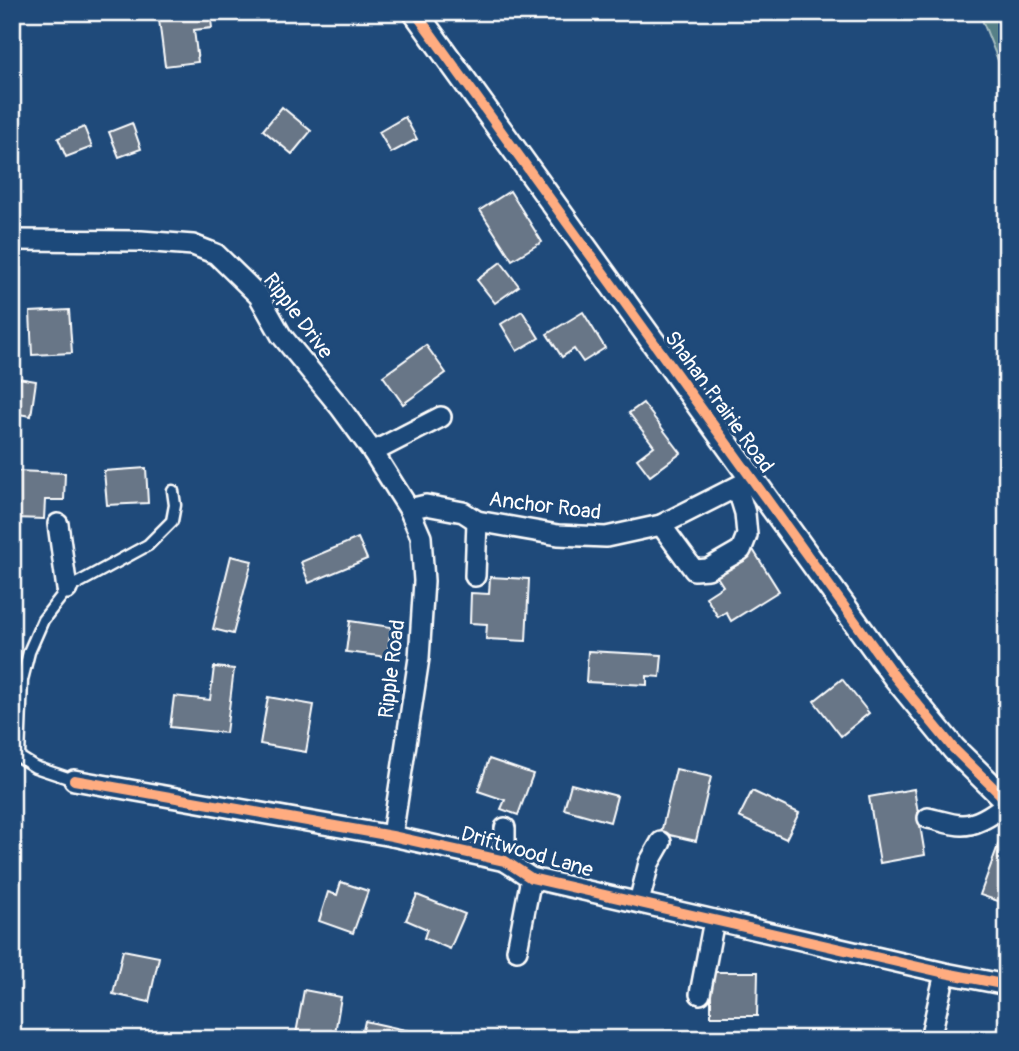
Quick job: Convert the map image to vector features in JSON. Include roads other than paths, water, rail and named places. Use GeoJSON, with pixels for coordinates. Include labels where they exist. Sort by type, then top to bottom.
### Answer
{"type":"FeatureCollection","features":[{"type":"Feature","properties":{"kind":"street","name":"Shahan Prairie Road"},"geometry":{"type":"LineString","coordinates":[[415,12],[744,483],[954,749],[1007,802]]}},
{"type":"Feature","properties":{"kind":"street","name":"Ripple Drive"},"geometry":{"type":"LineString","coordinates":[[12,240],[141,241],[193,246],[216,254],[259,296],[281,335],[340,407],[373,452],[409,509]]}},
{"type":"Feature","properties":{"kind":"street"},"geometry":{"type":"LineString","coordinates":[[373,452],[441,417]]}},
{"type":"Feature","properties":{"kind":"street"},"geometry":{"type":"LineString","coordinates":[[661,525],[694,570],[708,569],[741,550],[747,535],[744,483]]}},
{"type":"Feature","properties":{"kind":"street","name":"Anchor Road"},"geometry":{"type":"LineString","coordinates":[[409,509],[426,505],[463,512],[477,522],[558,535],[606,537],[661,525],[744,483]]}},
{"type":"Feature","properties":{"kind":"street","name":"Ripple Road"},"geometry":{"type":"LineString","coordinates":[[392,836],[419,658],[424,581],[421,537],[409,509]]}},
{"type":"Feature","properties":{"kind":"street"},"geometry":{"type":"LineString","coordinates":[[475,576],[477,522]]}},
{"type":"Feature","properties":{"kind":"street"},"geometry":{"type":"LineString","coordinates":[[58,524],[67,589]]}},
{"type":"Feature","properties":{"kind":"street","name":"Driftwood Lane"},"geometry":{"type":"LineString","coordinates":[[74,780],[392,836],[505,861],[531,878],[1007,985]]}},
{"type":"Feature","properties":{"kind":"street"},"geometry":{"type":"LineString","coordinates":[[928,818],[962,825],[982,820],[1007,802]]}},
{"type":"Feature","properties":{"kind":"street"},"geometry":{"type":"LineString","coordinates":[[505,828],[505,861]]}},
{"type":"Feature","properties":{"kind":"street"},"geometry":{"type":"LineString","coordinates":[[639,902],[649,863],[661,842]]}},
{"type":"Feature","properties":{"kind":"street"},"geometry":{"type":"LineString","coordinates":[[517,950],[531,878]]}},
{"type":"Feature","properties":{"kind":"street"},"geometry":{"type":"LineString","coordinates":[[700,994],[715,920]]}},
{"type":"Feature","properties":{"kind":"street"},"geometry":{"type":"LineString","coordinates":[[930,1039],[945,973]]}},
{"type":"Feature","properties":{"kind":"lane"},"geometry":{"type":"LineString","coordinates":[[74,780],[34,767],[19,757],[22,680],[29,652],[43,620],[67,589],[148,545],[172,521],[175,505],[173,491]]}}]}
